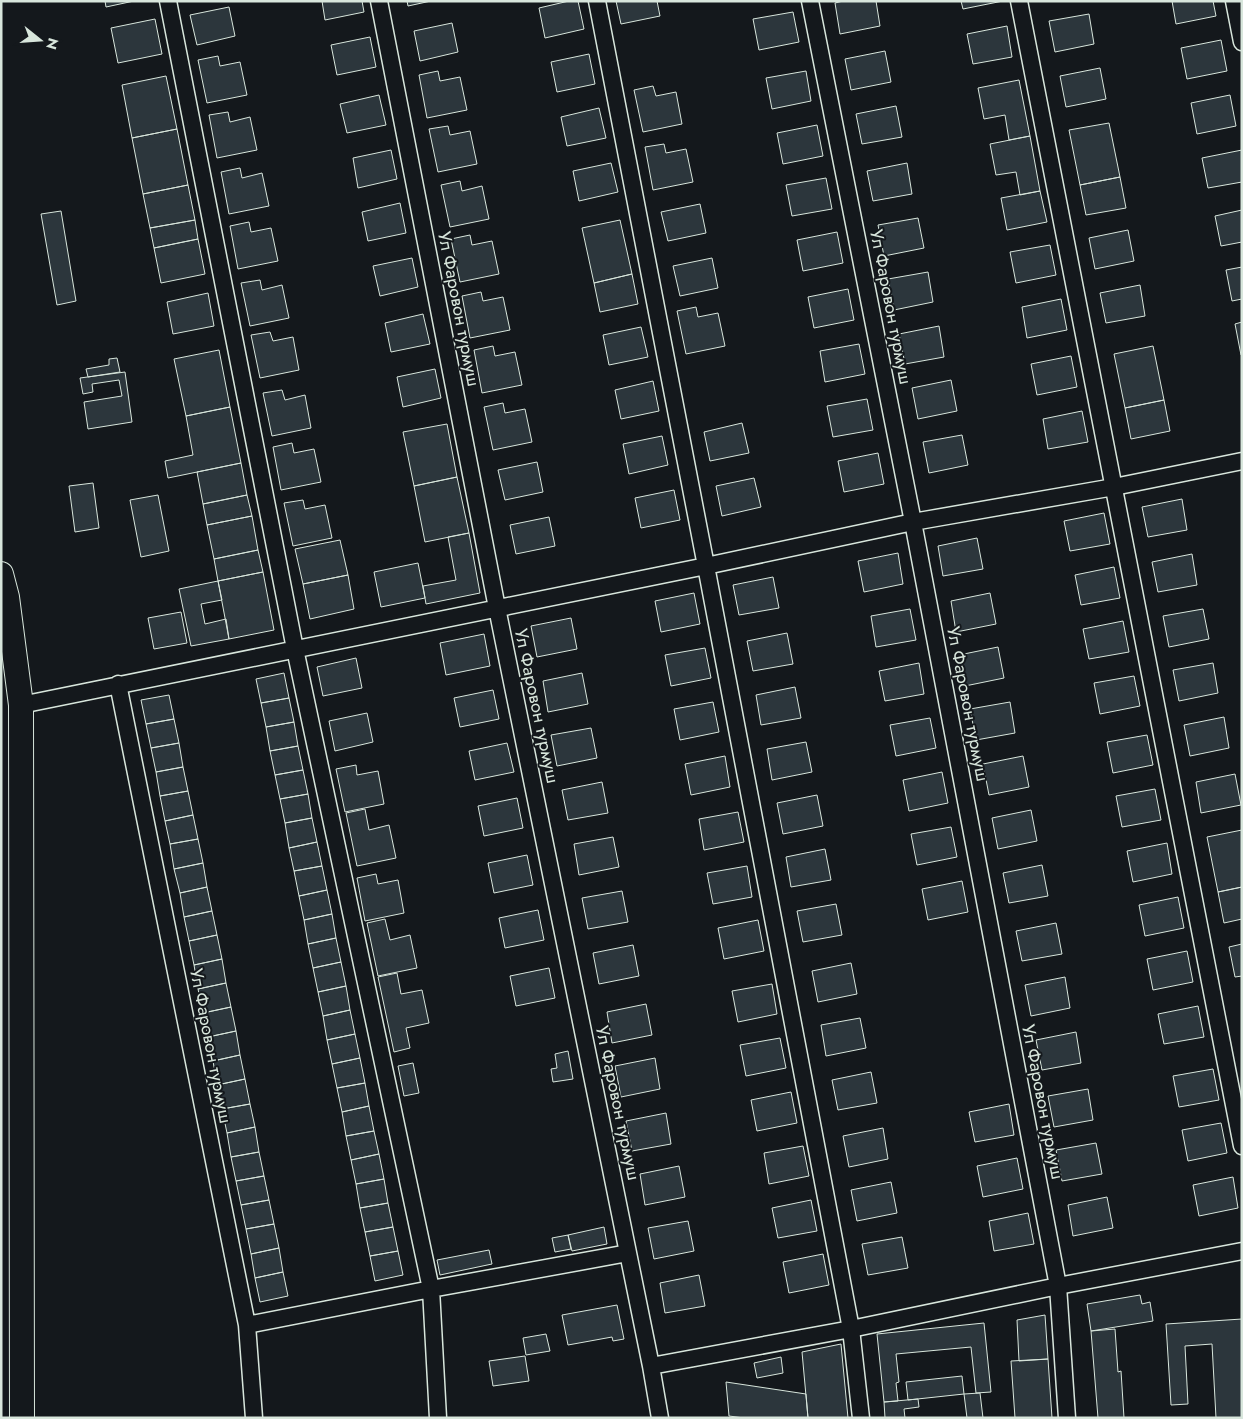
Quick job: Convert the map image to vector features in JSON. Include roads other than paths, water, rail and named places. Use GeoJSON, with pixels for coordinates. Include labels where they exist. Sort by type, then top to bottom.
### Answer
{"type":"FeatureCollection","features":[{"type":"Feature","properties":{"kind":"street"},"geometry":{"type":"LineString","coordinates":[[168,1],[295,649],[432,1289],[438,1418]]}},
{"type":"Feature","properties":{"kind":"street","name":"Ул Фаровон турмуш"},"geometry":{"type":"LineString","coordinates":[[379,1],[497,608],[660,1418]]}},
{"type":"Feature","properties":{"kind":"street"},"geometry":{"type":"LineString","coordinates":[[597,1],[851,1329],[861,1418]]}},
{"type":"Feature","properties":{"kind":"street","name":"Ул Фаровон турмуш"},"geometry":{"type":"LineString","coordinates":[[810,1],[913,522],[1058,1286],[1067,1418]]}},
{"type":"Feature","properties":{"kind":"street"},"geometry":{"type":"LineString","coordinates":[[1019,1],[1242,1146]]}},
{"type":"Feature","properties":{"kind":"street"},"geometry":{"type":"LineString","coordinates":[[1234,1],[1242,42]]}},
{"type":"Feature","properties":{"kind":"street"},"geometry":{"type":"LineString","coordinates":[[21,705],[706,566],[913,522],[1114,487],[1242,461]]}},
{"type":"Feature","properties":{"kind":"street"},"geometry":{"type":"LineString","coordinates":[[1,574],[8,597],[21,705],[22,1418]]}},
{"type":"Feature","properties":{"kind":"street","name":"Ул Фаровон турмуш"},"geometry":{"type":"LineString","coordinates":[[118,684],[247,1325],[254,1418]]}},
{"type":"Feature","properties":{"kind":"street"},"geometry":{"type":"LineString","coordinates":[[651,1366],[851,1329],[1058,1286],[1242,1251]]}},
{"type":"Feature","properties":{"kind":"street"},"geometry":{"type":"LineString","coordinates":[[247,1325],[628,1253]]}}]}
